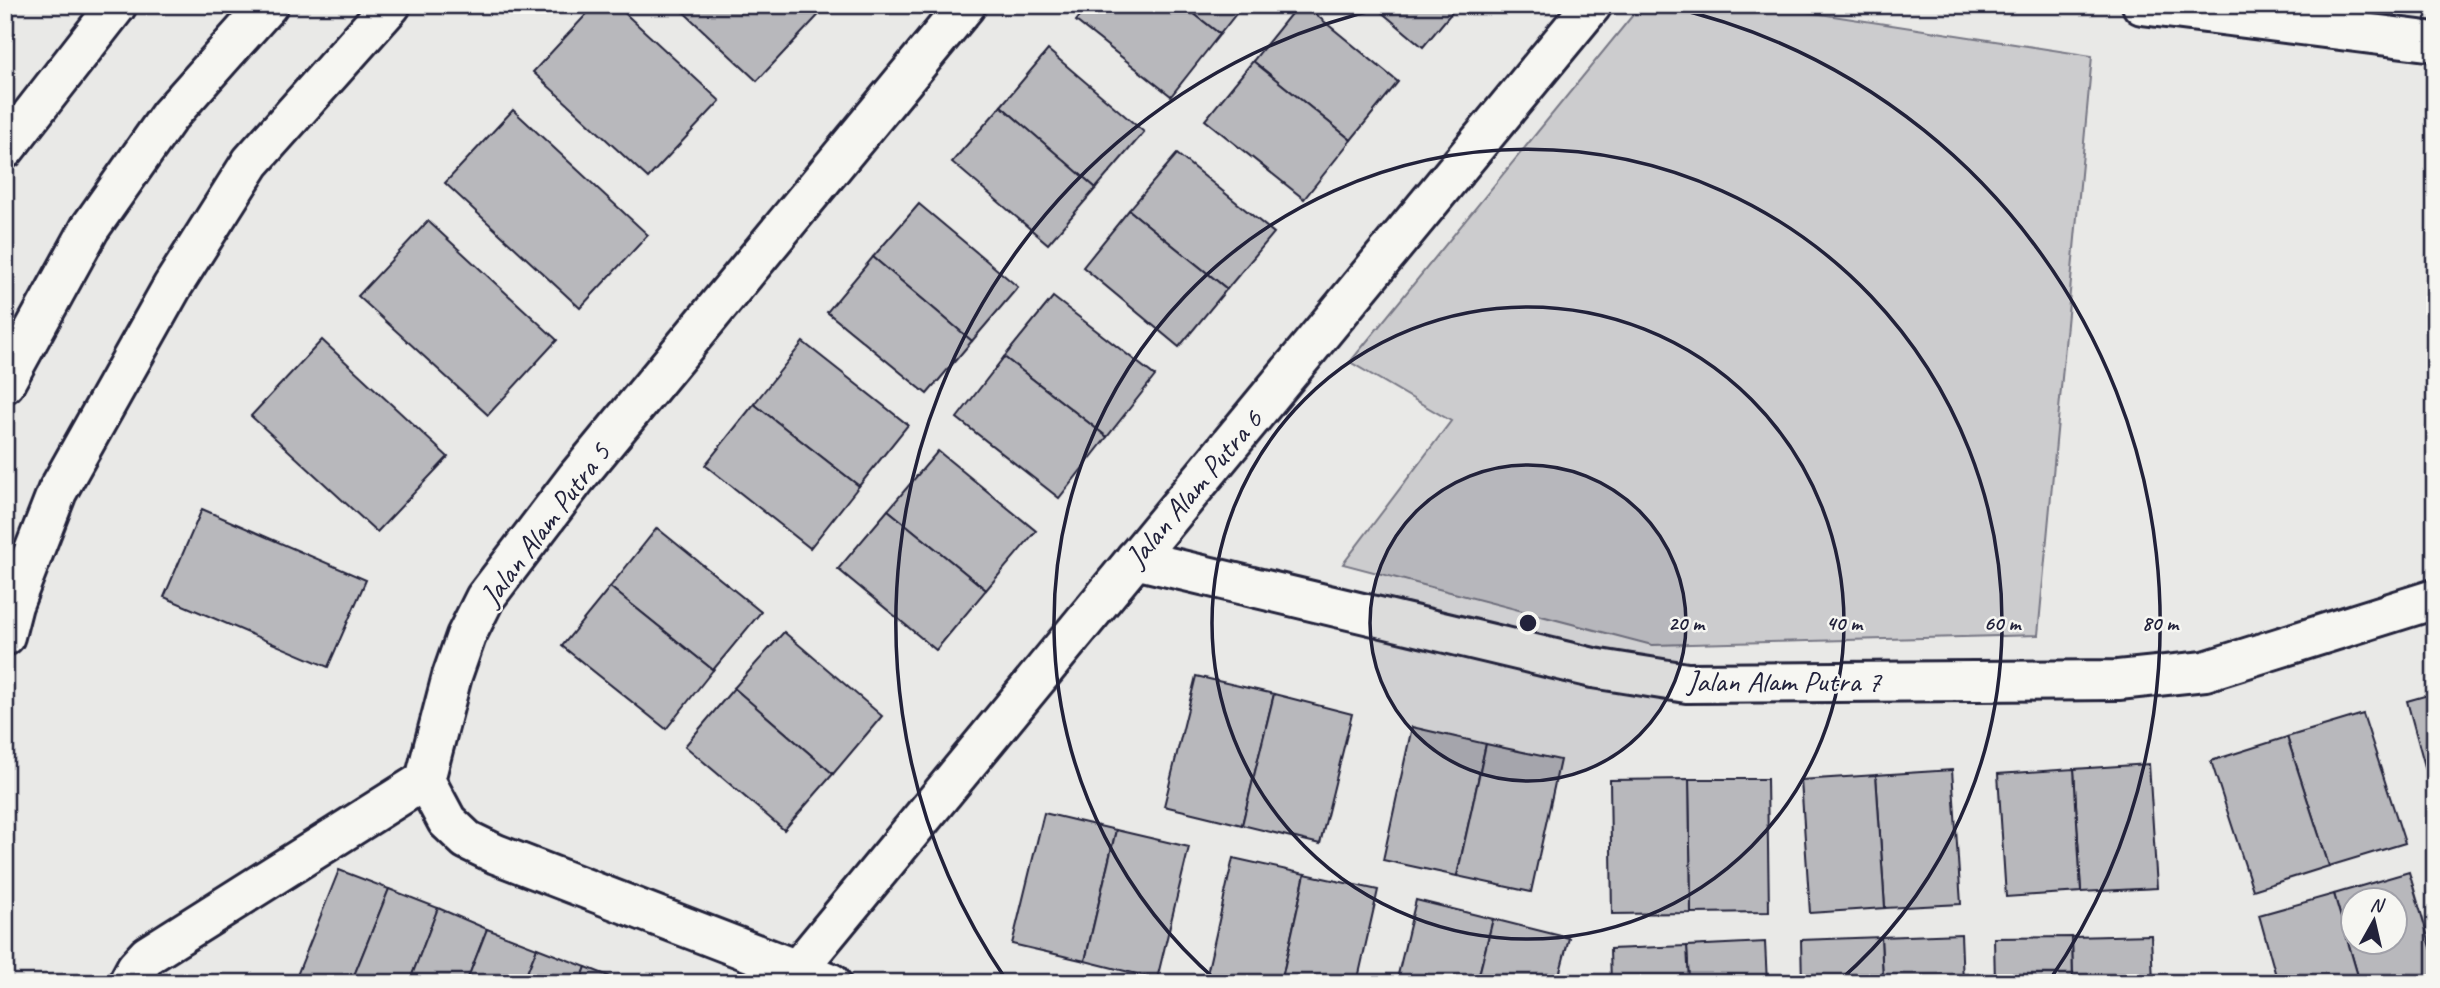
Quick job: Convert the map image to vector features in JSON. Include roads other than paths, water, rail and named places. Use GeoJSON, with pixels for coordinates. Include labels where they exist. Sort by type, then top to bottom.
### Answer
{"type":"FeatureCollection","features":[{"type":"Feature","properties":{"kind":"street"},"geometry":{"type":"LineString","coordinates":[[5,149],[117,5]]}},
{"type":"Feature","properties":{"kind":"street"},"geometry":{"type":"LineString","coordinates":[[5,383],[98,217],[169,116],[268,5]]}},
{"type":"Feature","properties":{"kind":"street"},"geometry":{"type":"LineString","coordinates":[[5,636],[13,604],[57,492],[172,288],[251,162],[390,5]]}},
{"type":"Feature","properties":{"kind":"street","name":"Jalan Alam Putra 5"},"geometry":{"type":"LineString","coordinates":[[425,780],[452,676],[466,636],[485,598],[577,477],[966,5]]}},
{"type":"Feature","properties":{"kind":"street","name":"Jalan Alam Putra 6"},"geometry":{"type":"LineString","coordinates":[[813,977],[1135,559],[1592,5]]}},
{"type":"Feature","properties":{"kind":"street"},"geometry":{"type":"LineString","coordinates":[[2142,5],[2435,42]]}},
{"type":"Feature","properties":{"kind":"street","name":"Jalan Alam Putra 7"},"geometry":{"type":"LineString","coordinates":[[1135,559],[1593,668],[1687,683],[2118,680],[2205,671],[2435,599]]}},
{"type":"Feature","properties":{"kind":"street"},"geometry":{"type":"LineString","coordinates":[[128,983],[136,968],[148,955],[425,780],[447,821],[467,840],[496,854],[813,977]]}}]}
